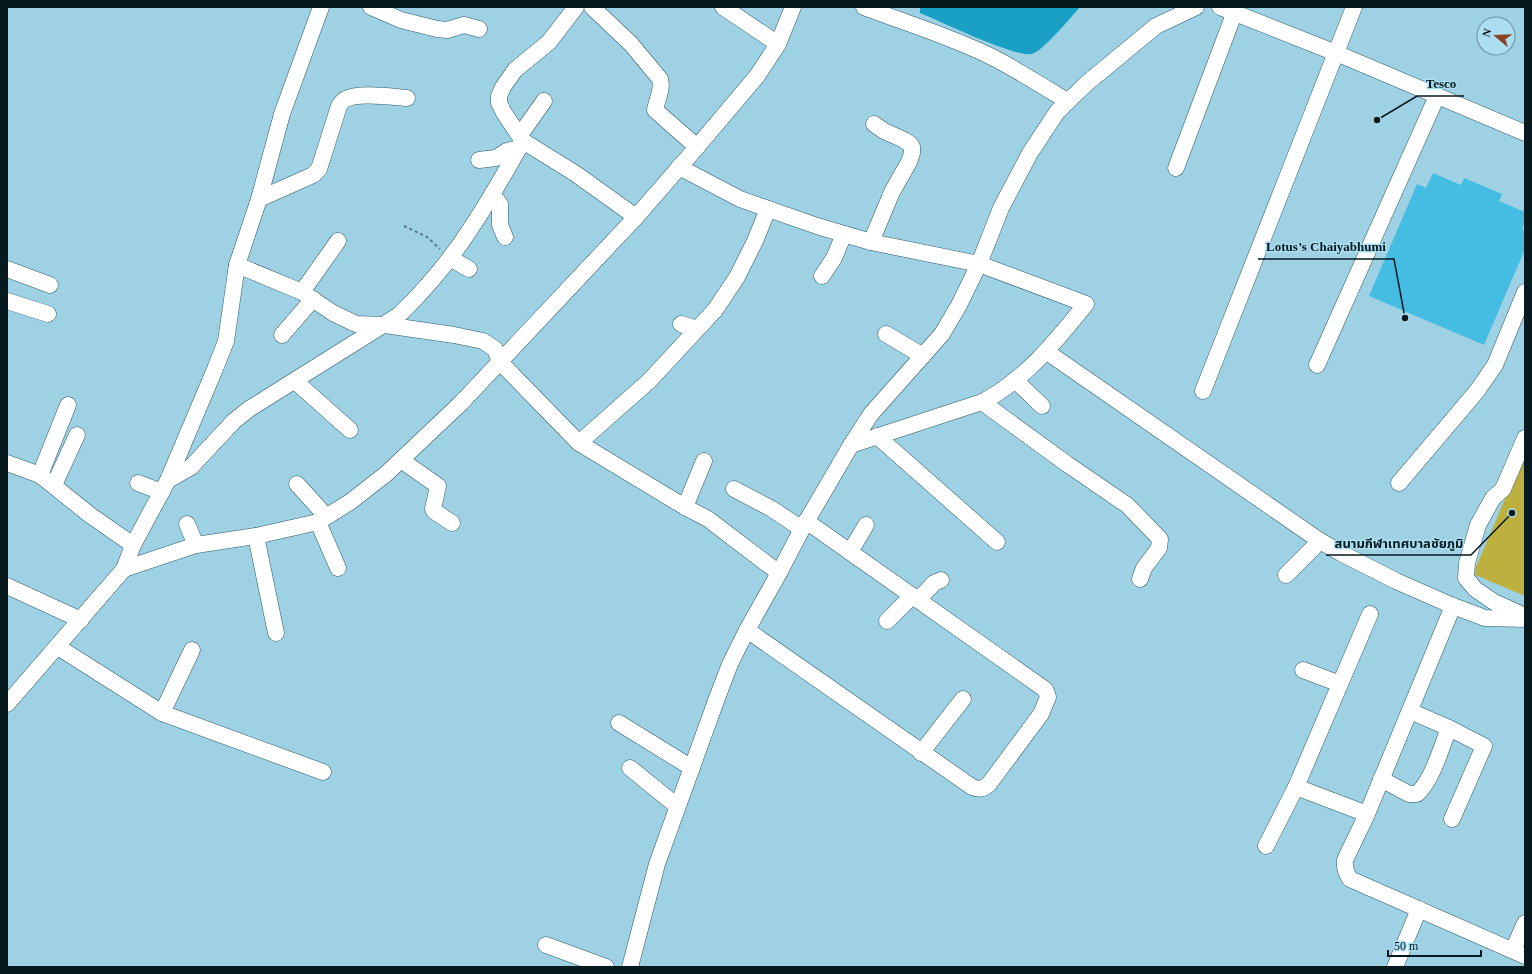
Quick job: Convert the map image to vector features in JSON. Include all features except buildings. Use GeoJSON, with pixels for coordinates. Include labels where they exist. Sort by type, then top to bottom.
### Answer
{"type":"FeatureCollection","features":[{"type":"Feature","properties":{"kind":"street"},"geometry":{"type":"LineString","coordinates":[[7,704],[12,688],[58,647],[124,569],[133,545],[165,486],[226,341],[237,266],[259,199],[282,114],[321,7]]}},
{"type":"Feature","properties":{"kind":"street"},"geometry":{"type":"LineString","coordinates":[[371,7],[401,20],[437,29],[447,30],[464,25],[479,29]]}},
{"type":"Feature","properties":{"kind":"street"},"geometry":{"type":"LineString","coordinates":[[576,7],[549,42],[515,70],[503,87],[499,96],[499,103],[521,142],[576,174],[636,217]]}},
{"type":"Feature","properties":{"kind":"street"},"geometry":{"type":"LineString","coordinates":[[592,7],[631,44],[660,78],[662,84],[655,110],[697,147]]}},
{"type":"Feature","properties":{"kind":"street"},"geometry":{"type":"LineString","coordinates":[[723,7],[778,44]]}},
{"type":"Feature","properties":{"kind":"street"},"geometry":{"type":"LineString","coordinates":[[124,569],[196,545],[256,536],[322,519],[350,502],[401,460],[461,403],[500,362],[636,217],[697,147],[757,76],[778,44],[792,7]]}},
{"type":"Feature","properties":{"kind":"street"},"geometry":{"type":"LineString","coordinates":[[864,7],[990,56],[1029,77],[1067,101]]}},
{"type":"Feature","properties":{"kind":"street"},"geometry":{"type":"LineString","coordinates":[[630,967],[657,864],[730,664],[747,630],[780,573],[804,525],[871,414],[942,334],[959,305],[979,264],[1008,194],[1030,153],[1057,112],[1067,101],[1156,26],[1196,7]]}},
{"type":"Feature","properties":{"kind":"street"},"geometry":{"type":"LineString","coordinates":[[1220,7],[1234,14],[1336,53],[1525,133]]}},
{"type":"Feature","properties":{"kind":"street"},"geometry":{"type":"LineString","coordinates":[[1203,391],[1354,7]]}},
{"type":"Feature","properties":{"kind":"street"},"geometry":{"type":"LineString","coordinates":[[1176,168],[1234,14]]}},
{"type":"Feature","properties":{"kind":"street"},"geometry":{"type":"LineString","coordinates":[[259,199],[313,175],[319,169],[339,106],[345,99],[365,96],[407,98]]}},
{"type":"Feature","properties":{"kind":"street"},"geometry":{"type":"LineString","coordinates":[[1316,365],[1437,96]]}},
{"type":"Feature","properties":{"kind":"street"},"geometry":{"type":"LineString","coordinates":[[138,483],[165,486],[191,467],[234,421],[249,409],[399,316],[416,299],[450,258],[473,225],[544,101]]}},
{"type":"Feature","properties":{"kind":"street"},"geometry":{"type":"LineString","coordinates":[[871,242],[892,192],[909,162],[912,153],[912,147],[910,144],[884,131],[874,124]]}},
{"type":"Feature","properties":{"kind":"street"},"geometry":{"type":"LineString","coordinates":[[479,160],[496,158],[521,142]]}},
{"type":"Feature","properties":{"kind":"street"},"geometry":{"type":"LineString","coordinates":[[679,167],[740,199],[817,226],[871,242],[979,264],[1086,304],[1047,352],[1015,380],[993,396],[982,402],[851,446]]}},
{"type":"Feature","properties":{"kind":"street"},"geometry":{"type":"LineString","coordinates":[[492,194],[500,204],[500,225],[505,236]]}},
{"type":"Feature","properties":{"kind":"street"},"geometry":{"type":"LineString","coordinates":[[579,443],[649,381],[715,310],[737,277],[755,241],[768,209]]}},
{"type":"Feature","properties":{"kind":"street"},"geometry":{"type":"LineString","coordinates":[[822,276],[834,258],[844,234]]}},
{"type":"Feature","properties":{"kind":"street"},"geometry":{"type":"LineString","coordinates":[[282,335],[307,296],[338,241]]}},
{"type":"Feature","properties":{"kind":"street"},"geometry":{"type":"LineString","coordinates":[[450,258],[469,269]]}},
{"type":"Feature","properties":{"kind":"street"},"geometry":{"type":"LineString","coordinates":[[237,266],[307,296],[333,313],[356,324],[385,325],[454,335],[483,341],[495,349],[500,362],[579,443],[684,507],[708,519],[780,573]]}},
{"type":"Feature","properties":{"kind":"street"},"geometry":{"type":"LineString","coordinates":[[7,269],[50,285]]}},
{"type":"Feature","properties":{"kind":"street"},"geometry":{"type":"LineString","coordinates":[[1400,483],[1477,391],[1495,365],[1525,292]]}},
{"type":"Feature","properties":{"kind":"street"},"geometry":{"type":"LineString","coordinates":[[7,301],[48,314]]}},
{"type":"Feature","properties":{"kind":"street"},"geometry":{"type":"LineString","coordinates":[[681,324],[698,329]]}},
{"type":"Feature","properties":{"kind":"street"},"geometry":{"type":"LineString","coordinates":[[886,334],[923,356]]}},
{"type":"Feature","properties":{"kind":"street"},"geometry":{"type":"LineString","coordinates":[[1047,352],[1320,541],[1396,581],[1453,606],[1485,618],[1525,619]]}},
{"type":"Feature","properties":{"kind":"street"},"geometry":{"type":"LineString","coordinates":[[1015,380],[1042,406]]}},
{"type":"Feature","properties":{"kind":"street"},"geometry":{"type":"LineString","coordinates":[[295,381],[350,430]]}},
{"type":"Feature","properties":{"kind":"street"},"geometry":{"type":"LineString","coordinates":[[982,402],[1127,505],[1160,539],[1159,548],[1144,568],[1140,579]]}},
{"type":"Feature","properties":{"kind":"street"},"geometry":{"type":"LineString","coordinates":[[40,475],[68,405]]}},
{"type":"Feature","properties":{"kind":"street"},"geometry":{"type":"LineString","coordinates":[[54,485],[76,435]]}},
{"type":"Feature","properties":{"kind":"street"},"geometry":{"type":"LineString","coordinates":[[878,436],[997,542]]}},
{"type":"Feature","properties":{"kind":"street"},"geometry":{"type":"LineString","coordinates":[[1525,438],[1503,489],[1493,498],[1478,525],[1467,563],[1466,578],[1475,589],[1494,602],[1525,616]]}},
{"type":"Feature","properties":{"kind":"street"},"geometry":{"type":"LineString","coordinates":[[401,460],[438,486],[433,509],[452,523]]}},
{"type":"Feature","properties":{"kind":"street"},"geometry":{"type":"LineString","coordinates":[[684,507],[704,461]]}},
{"type":"Feature","properties":{"kind":"street"},"geometry":{"type":"LineString","coordinates":[[7,462],[40,475],[90,515],[133,545]]}},
{"type":"Feature","properties":{"kind":"street"},"geometry":{"type":"LineString","coordinates":[[296,484],[322,519],[338,568]]}},
{"type":"Feature","properties":{"kind":"street"},"geometry":{"type":"LineString","coordinates":[[734,489],[804,525],[850,552],[1043,688],[1048,697],[1040,714],[989,784],[984,788],[978,789],[972,787],[921,753],[747,630]]}},
{"type":"Feature","properties":{"kind":"street"},"geometry":{"type":"LineString","coordinates":[[188,524],[196,545]]}},
{"type":"Feature","properties":{"kind":"street"},"geometry":{"type":"LineString","coordinates":[[850,552],[866,525]]}},
{"type":"Feature","properties":{"kind":"street"},"geometry":{"type":"LineString","coordinates":[[256,536],[276,633]]}},
{"type":"Feature","properties":{"kind":"street"},"geometry":{"type":"LineString","coordinates":[[1286,575],[1320,541]]}},
{"type":"Feature","properties":{"kind":"street"},"geometry":{"type":"LineString","coordinates":[[887,621],[934,583],[941,580]]}},
{"type":"Feature","properties":{"kind":"street"},"geometry":{"type":"LineString","coordinates":[[7,586],[81,620]]}},
{"type":"Feature","properties":{"kind":"street"},"geometry":{"type":"LineString","coordinates":[[1453,606],[1367,814],[1345,860],[1344,867],[1350,879],[1519,953],[1525,922]]}},
{"type":"Feature","properties":{"kind":"street"},"geometry":{"type":"LineString","coordinates":[[1266,846],[1296,787],[1370,614]]}},
{"type":"Feature","properties":{"kind":"street"},"geometry":{"type":"LineString","coordinates":[[58,647],[162,713],[323,772]]}},
{"type":"Feature","properties":{"kind":"street"},"geometry":{"type":"LineString","coordinates":[[162,713],[192,650]]}},
{"type":"Feature","properties":{"kind":"street"},"geometry":{"type":"LineString","coordinates":[[1303,670],[1340,684]]}},
{"type":"Feature","properties":{"kind":"street"},"geometry":{"type":"LineString","coordinates":[[921,753],[963,699]]}},
{"type":"Feature","properties":{"kind":"street"},"geometry":{"type":"LineString","coordinates":[[1410,711],[1449,728],[1484,746],[1452,819]]}},
{"type":"Feature","properties":{"kind":"street"},"geometry":{"type":"LineString","coordinates":[[620,723],[692,768]]}},
{"type":"Feature","properties":{"kind":"street"},"geometry":{"type":"LineString","coordinates":[[1381,779],[1409,794],[1417,794],[1423,788],[1449,728]]}},
{"type":"Feature","properties":{"kind":"street"},"geometry":{"type":"LineString","coordinates":[[630,768],[678,806]]}},
{"type":"Feature","properties":{"kind":"street"},"geometry":{"type":"LineString","coordinates":[[1296,787],[1367,814]]}},
{"type":"Feature","properties":{"kind":"street"},"geometry":{"type":"LineString","coordinates":[[1397,966],[1419,909]]}},
{"type":"Feature","properties":{"kind":"street"},"geometry":{"type":"LineString","coordinates":[[546,945],[606,967]]}},
{"type":"Feature","properties":{"kind":"path"},"geometry":{"type":"LineString","coordinates":[[404,226],[427,237],[450,258]]}},
{"type":"Feature","properties":{"kind":"shaded area"},"geometry":{"type":"Polygon","coordinates":[[[1525,452],[1525,596],[1473,574],[1525,452]]]}},
{"type":"Feature","properties":{"kind":"water"},"geometry":{"type":"Polygon","coordinates":[[[920,7],[1080,7],[1043,47],[1032,54],[1009,50],[976,38],[920,13],[920,7]]]}},
{"type":"Feature","properties":{"kind":"place","name":"Tesco"},"geometry":{"type":"Point","coordinates":[1377,120]}},
{"type":"Feature","properties":{"kind":"place","name":"Lotus’s Chaiyabhumi"},"geometry":{"type":"Point","coordinates":[1405,318]}},
{"type":"Feature","properties":{"kind":"place","name":"สนามกีฬาเทศบาลชัยภูมิ"},"geometry":{"type":"Point","coordinates":[1512,513]}}]}
